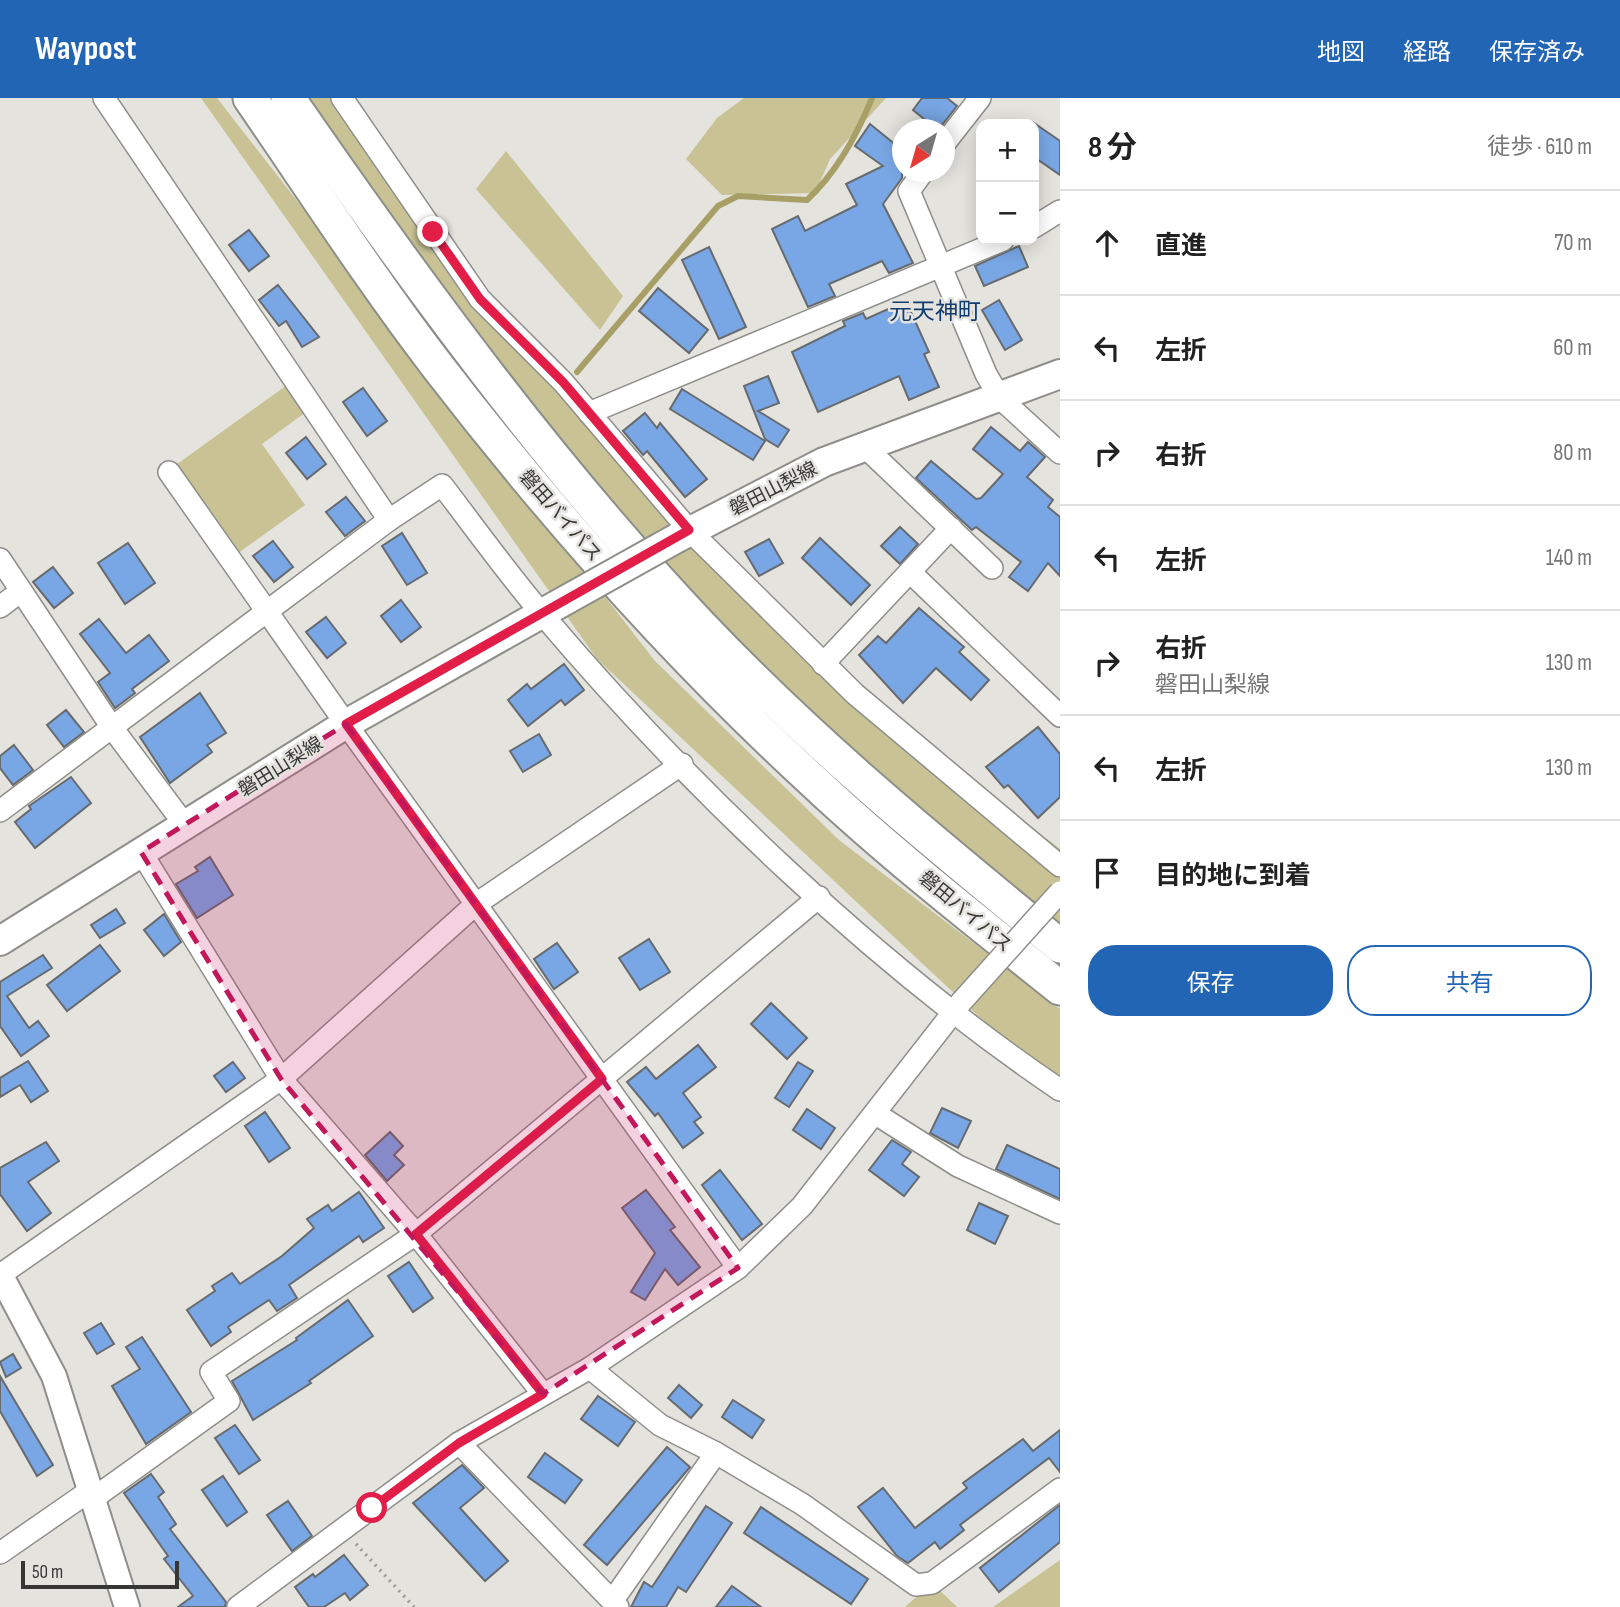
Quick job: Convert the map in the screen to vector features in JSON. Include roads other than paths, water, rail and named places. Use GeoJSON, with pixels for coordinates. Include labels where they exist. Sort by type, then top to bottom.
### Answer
{"type":"FeatureCollection","features":[{"type":"Feature","properties":{"kind":"highway","name":"磐田バイパス"},"geometry":{"type":"LineString","coordinates":[[250,98],[437,366],[545,499],[668,636],[812,781],[983,927],[1060,988]]}},
{"type":"Feature","properties":{"kind":"highway","name":"磐田バイパス"},"geometry":{"type":"LineString","coordinates":[[288,98],[463,340],[572,477],[701,626],[839,761],[1060,946]]}},
{"type":"Feature","properties":{"kind":"main road","name":"磐田山梨線"},"geometry":{"type":"LineString","coordinates":[[0,941],[346,724],[683,534],[824,462],[1060,374]]}},
{"type":"Feature","properties":{"kind":"street"},"geometry":{"type":"LineString","coordinates":[[104,98],[389,520]]}},
{"type":"Feature","properties":{"kind":"street"},"geometry":{"type":"LineString","coordinates":[[342,98],[480,299],[589,413],[683,534],[823,664],[975,797],[1060,866]]}},
{"type":"Feature","properties":{"kind":"street"},"geometry":{"type":"LineString","coordinates":[[955,130],[980,98]]}},
{"type":"Feature","properties":{"kind":"street"},"geometry":{"type":"LineString","coordinates":[[916,182],[909,191],[986,374],[1000,398],[1060,453]]}},
{"type":"Feature","properties":{"kind":"street"},"geometry":{"type":"LineString","coordinates":[[1039,224],[1060,211]]}},
{"type":"Feature","properties":{"kind":"street"},"geometry":{"type":"LineString","coordinates":[[589,413],[992,245]]}},
{"type":"Feature","properties":{"kind":"street"},"geometry":{"type":"LineString","coordinates":[[864,446],[992,568]]}},
{"type":"Feature","properties":{"kind":"street"},"geometry":{"type":"LineString","coordinates":[[169,472],[346,724],[738,1268]]}},
{"type":"Feature","properties":{"kind":"street"},"geometry":{"type":"LineString","coordinates":[[0,811],[389,520],[442,485],[682,764],[819,897],[1060,1090]]}},
{"type":"Feature","properties":{"kind":"street"},"geometry":{"type":"LineString","coordinates":[[823,664],[951,528]]}},
{"type":"Feature","properties":{"kind":"street"},"geometry":{"type":"LineString","coordinates":[[0,559],[113,729],[185,825]]}},
{"type":"Feature","properties":{"kind":"street"},"geometry":{"type":"LineString","coordinates":[[910,572],[1060,716]]}},
{"type":"Feature","properties":{"kind":"street"},"geometry":{"type":"LineString","coordinates":[[0,607],[21,591]]}},
{"type":"Feature","properties":{"kind":"street"},"geometry":{"type":"LineString","coordinates":[[127,1607],[54,1376],[0,1275],[281,1079],[476,904],[682,764]]}},
{"type":"Feature","properties":{"kind":"street"},"geometry":{"type":"LineString","coordinates":[[141,852],[281,1079],[416,1234],[543,1394]]}},
{"type":"Feature","properties":{"kind":"street"},"geometry":{"type":"LineString","coordinates":[[238,1607],[459,1443],[590,1368],[738,1268],[802,1206],[958,1006],[1060,892]]}},
{"type":"Feature","properties":{"kind":"street"},"geometry":{"type":"LineString","coordinates":[[0,1553],[90,1496],[229,1401],[211,1372],[416,1234],[819,897]]}},
{"type":"Feature","properties":{"kind":"street"},"geometry":{"type":"LineString","coordinates":[[876,1114],[958,1166],[1060,1213]]}},
{"type":"Feature","properties":{"kind":"street"},"geometry":{"type":"LineString","coordinates":[[590,1368],[660,1425],[716,1453],[802,1504],[916,1586],[932,1583],[1060,1489]]}},
{"type":"Feature","properties":{"kind":"street"},"geometry":{"type":"LineString","coordinates":[[459,1443],[615,1604],[716,1453]]}},
{"type":"Feature","properties":{"kind":"waterway"},"geometry":{"type":"LineString","coordinates":[[577,372],[718,206],[738,196],[807,200],[828,177],[845,152],[872,98]]}},
{"type":"Feature","properties":{"kind":"district","name":"元天神町"},"geometry":{"type":"Point","coordinates":[935,311]}}]}
